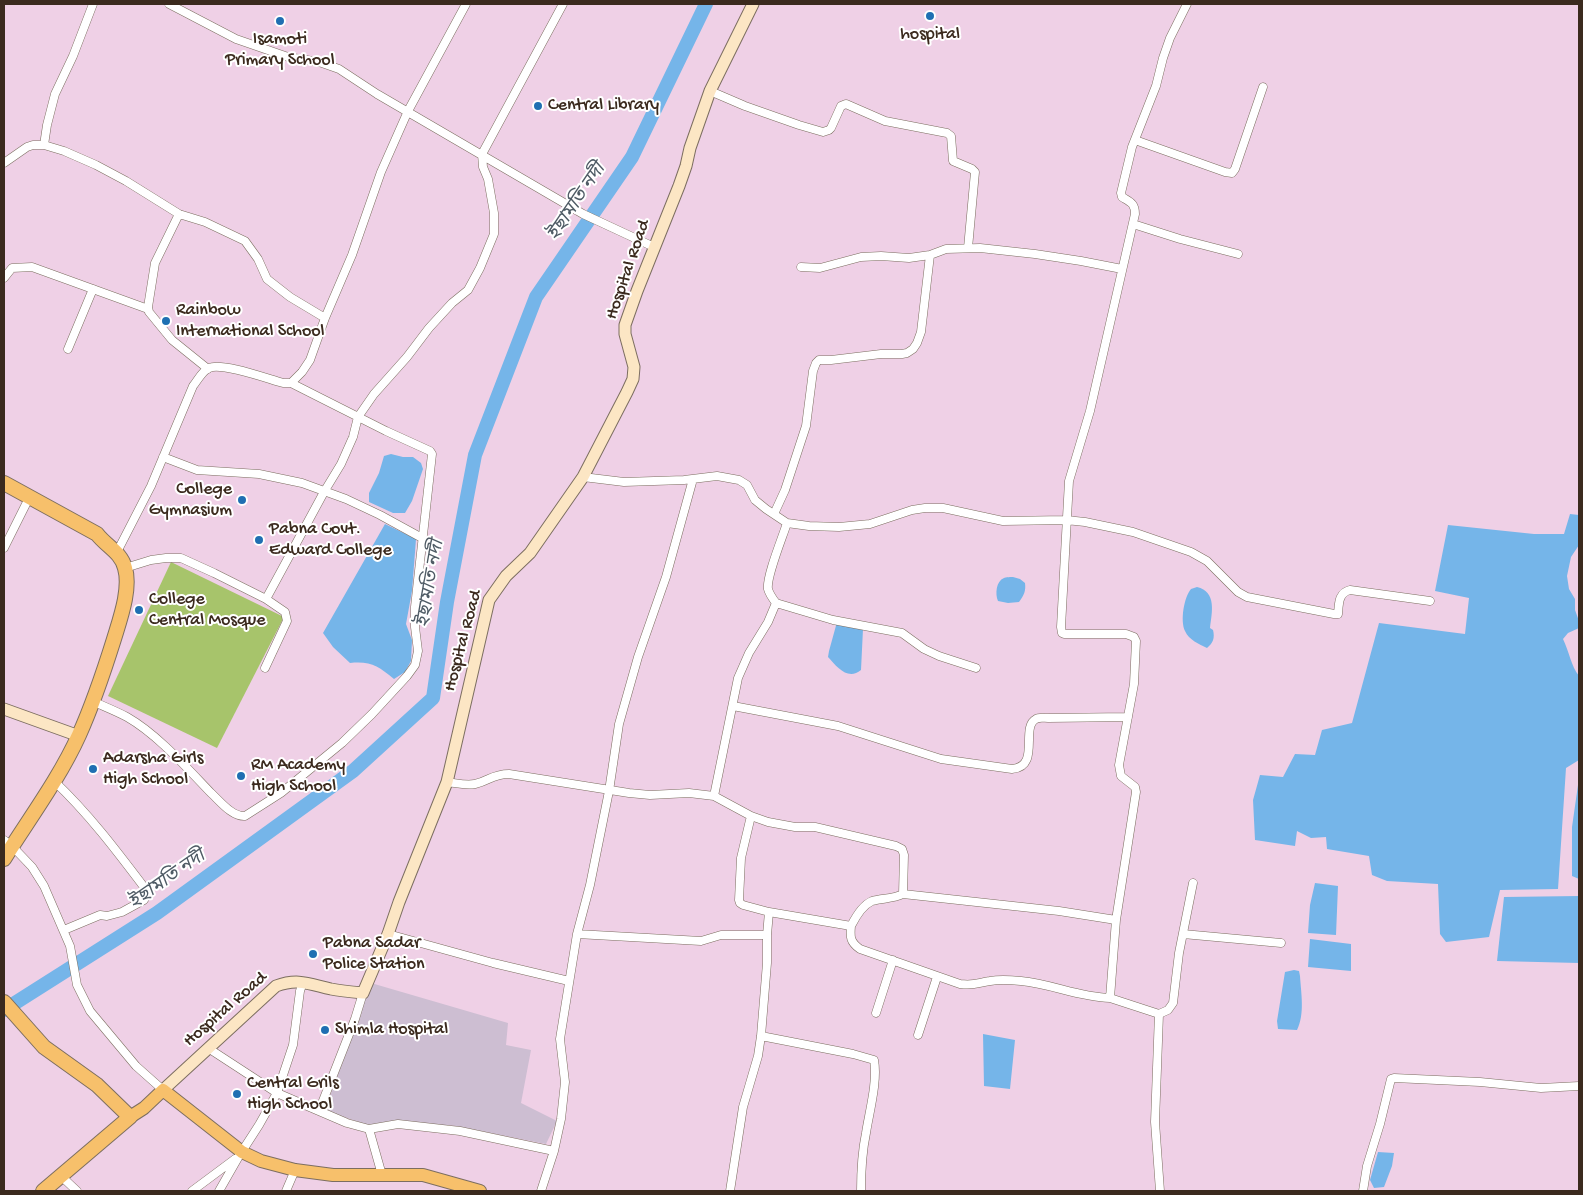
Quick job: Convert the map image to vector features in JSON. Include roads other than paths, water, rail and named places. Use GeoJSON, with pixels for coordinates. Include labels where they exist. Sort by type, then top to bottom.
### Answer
{"type":"FeatureCollection","features":[{"type":"Feature","properties":{"kind":"highway"},"geometry":{"type":"LineString","coordinates":[[4,483],[97,534],[103,542],[117,552],[126,568],[122,612],[106,664],[78,736],[54,781],[8,843],[4,859]]}},
{"type":"Feature","properties":{"kind":"highway"},"geometry":{"type":"LineString","coordinates":[[4,492],[92,540],[103,542]]}},
{"type":"Feature","properties":{"kind":"highway"},"geometry":{"type":"LineString","coordinates":[[4,1002],[44,1047],[98,1085],[130,1116],[43,1191]]}},
{"type":"Feature","properties":{"kind":"main road","name":"Hospital Road"},"geometry":{"type":"LineString","coordinates":[[130,1116],[144,1108],[276,986],[289,981],[303,982],[333,990],[363,994],[447,782],[489,600],[506,576],[530,553],[583,476],[627,392],[633,378],[634,367],[625,334],[625,325],[681,179],[710,91],[753,4]]}},
{"type":"Feature","properties":{"kind":"main road"},"geometry":{"type":"LineString","coordinates":[[4,710],[78,736]]}},
{"type":"Feature","properties":{"kind":"main road"},"geometry":{"type":"LineString","coordinates":[[163,1090],[240,1154],[261,1161],[295,1170],[333,1175],[423,1175],[441,1186],[480,1191]]}},
{"type":"Feature","properties":{"kind":"street"},"geometry":{"type":"LineString","coordinates":[[44,145],[55,94],[74,56],[93,4]]}},
{"type":"Feature","properties":{"kind":"street"},"geometry":{"type":"LineString","coordinates":[[169,4],[236,39],[288,57],[319,62],[339,69],[376,94],[583,214],[654,247]]}},
{"type":"Feature","properties":{"kind":"street"},"geometry":{"type":"LineString","coordinates":[[291,383],[310,360],[325,318],[352,255],[382,172],[408,111],[466,4]]}},
{"type":"Feature","properties":{"kind":"street"},"geometry":{"type":"LineString","coordinates":[[266,599],[341,464],[353,437],[358,417],[374,394],[407,357],[429,328],[452,303],[468,290],[480,268],[494,234],[494,213],[488,178],[483,167],[482,154],[563,4]]}},
{"type":"Feature","properties":{"kind":"street"},"geometry":{"type":"LineString","coordinates":[[1110,998],[1116,920],[1136,792],[1135,786],[1126,781],[1119,772],[1134,684],[1135,639],[1126,634],[1064,634],[1061,630],[1069,481],[1090,411],[1133,224],[1135,208],[1120,193],[1135,140],[1156,86],[1170,38],[1187,4]]}},
{"type":"Feature","properties":{"kind":"street"},"geometry":{"type":"LineString","coordinates":[[1135,140],[1232,173],[1263,87]]}},
{"type":"Feature","properties":{"kind":"street"},"geometry":{"type":"LineString","coordinates":[[710,91],[799,126],[823,132],[829,130],[841,106],[846,104],[885,121],[947,133],[951,136],[953,161],[975,172],[968,248]]}},
{"type":"Feature","properties":{"kind":"street"},"geometry":{"type":"LineString","coordinates":[[4,163],[27,147],[44,145],[64,151],[96,165],[179,214],[211,225],[245,241],[256,257],[267,279],[290,297],[325,318]]}},
{"type":"Feature","properties":{"kind":"street"},"geometry":{"type":"LineString","coordinates":[[148,309],[148,298],[155,263],[179,214]]}},
{"type":"Feature","properties":{"kind":"street"},"geometry":{"type":"LineString","coordinates":[[1133,224],[1180,239],[1238,254]]}},
{"type":"Feature","properties":{"kind":"street"},"geometry":{"type":"LineString","coordinates":[[801,266],[820,268],[861,256],[909,258],[930,255],[946,249],[968,248],[1016,251],[1122,269]]}},
{"type":"Feature","properties":{"kind":"street"},"geometry":{"type":"LineString","coordinates":[[774,514],[785,490],[806,426],[813,371],[816,363],[819,360],[881,354],[902,354],[913,349],[921,332],[930,255]]}},
{"type":"Feature","properties":{"kind":"street"},"geometry":{"type":"LineString","coordinates":[[4,278],[12,268],[32,267],[148,309],[172,340],[208,369]]}},
{"type":"Feature","properties":{"kind":"street"},"geometry":{"type":"LineString","coordinates":[[68,349],[93,288]]}},
{"type":"Feature","properties":{"kind":"street"},"geometry":{"type":"LineString","coordinates":[[92,701],[128,717],[145,730],[235,814],[245,816],[281,794],[342,743],[386,699],[415,666],[418,650],[415,607],[432,454],[430,451],[291,383],[279,382],[237,370],[218,367],[208,369],[194,386],[151,486],[117,552]]}},
{"type":"Feature","properties":{"kind":"street"},"geometry":{"type":"LineString","coordinates":[[164,457],[197,470],[259,474],[302,483],[346,499],[422,538]]}},
{"type":"Feature","properties":{"kind":"street"},"geometry":{"type":"LineString","coordinates":[[583,476],[624,482],[717,476],[739,480],[747,485],[755,500],[787,523],[809,526],[839,527],[870,524],[924,508],[943,508],[1003,522],[1066,520],[1085,522],[1133,532],[1191,552],[1207,561],[1238,592],[1247,597],[1334,614],[1338,614],[1340,596],[1344,591],[1350,590],[1430,601]]}},
{"type":"Feature","properties":{"kind":"street"},"geometry":{"type":"LineString","coordinates":[[541,1191],[554,1151],[561,1119],[565,1082],[560,1039],[577,934],[590,885],[609,791],[619,724],[638,657],[666,577],[693,479]]}},
{"type":"Feature","properties":{"kind":"street"},"geometry":{"type":"LineString","coordinates":[[4,548],[26,504]]}},
{"type":"Feature","properties":{"kind":"street"},"geometry":{"type":"LineString","coordinates":[[787,523],[772,565],[768,585],[768,590],[776,603],[833,620],[902,633],[939,656],[976,668]]}},
{"type":"Feature","properties":{"kind":"street"},"geometry":{"type":"LineString","coordinates":[[126,568],[151,560],[181,558],[214,572],[266,599],[285,612],[287,621],[265,668]]}},
{"type":"Feature","properties":{"kind":"street"},"geometry":{"type":"LineString","coordinates":[[714,796],[738,678],[776,603]]}},
{"type":"Feature","properties":{"kind":"street"},"geometry":{"type":"LineString","coordinates":[[733,706],[838,726],[941,759],[1012,769],[1018,769],[1028,759],[1030,729],[1036,719],[1128,717]]}},
{"type":"Feature","properties":{"kind":"street"},"geometry":{"type":"LineString","coordinates":[[447,782],[469,785],[495,775],[509,774],[609,791],[650,795],[689,793],[714,796],[751,816],[768,822],[796,827],[814,827],[902,849],[904,855],[903,894]]}},
{"type":"Feature","properties":{"kind":"street"},"geometry":{"type":"LineString","coordinates":[[54,781],[117,850],[144,887],[146,894],[144,900],[122,912],[107,916],[100,914],[64,930]]}},
{"type":"Feature","properties":{"kind":"street"},"geometry":{"type":"LineString","coordinates":[[751,816],[741,858],[740,904],[769,912],[850,926]]}},
{"type":"Feature","properties":{"kind":"street"},"geometry":{"type":"LineString","coordinates":[[8,843],[32,867],[44,886],[70,946],[77,986],[90,1011],[136,1066],[163,1090]]}},
{"type":"Feature","properties":{"kind":"street"},"geometry":{"type":"LineString","coordinates":[[1116,920],[1060,911],[903,894],[896,898],[872,901],[866,905],[850,926],[850,939],[852,944],[860,949],[960,984],[976,985],[992,980],[1021,981],[1069,990],[1086,996],[1110,998],[1158,1014],[1168,1010],[1173,1003],[1183,934],[1193,884]]}},
{"type":"Feature","properties":{"kind":"street"},"geometry":{"type":"LineString","coordinates":[[730,1191],[743,1107],[758,1056],[761,1036],[768,963],[767,935],[769,912]]}},
{"type":"Feature","properties":{"kind":"street"},"geometry":{"type":"LineString","coordinates":[[388,934],[569,981]]}},
{"type":"Feature","properties":{"kind":"street"},"geometry":{"type":"LineString","coordinates":[[577,934],[701,941],[721,935],[767,935]]}},
{"type":"Feature","properties":{"kind":"street"},"geometry":{"type":"LineString","coordinates":[[1183,934],[1281,943]]}},
{"type":"Feature","properties":{"kind":"street"},"geometry":{"type":"LineString","coordinates":[[876,1013],[893,960]]}},
{"type":"Feature","properties":{"kind":"street"},"geometry":{"type":"LineString","coordinates":[[918,1035],[937,977]]}},
{"type":"Feature","properties":{"kind":"street"},"geometry":{"type":"LineString","coordinates":[[219,1191],[240,1154],[260,1126],[277,1093],[293,1045],[300,991],[303,982]]}},
{"type":"Feature","properties":{"kind":"street"},"geometry":{"type":"LineString","coordinates":[[319,1111],[363,994]]}},
{"type":"Feature","properties":{"kind":"street"},"geometry":{"type":"LineString","coordinates":[[1158,1014],[1155,1122],[1160,1191]]}},
{"type":"Feature","properties":{"kind":"street"},"geometry":{"type":"LineString","coordinates":[[761,1036],[845,1052],[874,1060],[872,1105],[866,1133],[861,1191]]}},
{"type":"Feature","properties":{"kind":"street"},"geometry":{"type":"LineString","coordinates":[[208,1048],[277,1093],[347,1123],[368,1129],[398,1124],[440,1128],[554,1151]]}},
{"type":"Feature","properties":{"kind":"street"},"geometry":{"type":"LineString","coordinates":[[1363,1191],[1367,1166],[1391,1079],[1480,1082],[1541,1088],[1579,1086]]}},
{"type":"Feature","properties":{"kind":"street"},"geometry":{"type":"LineString","coordinates":[[368,1129],[382,1175]]}},
{"type":"Feature","properties":{"kind":"street"},"geometry":{"type":"LineString","coordinates":[[192,1191],[240,1154]]}},
{"type":"Feature","properties":{"kind":"street"},"geometry":{"type":"LineString","coordinates":[[286,1191],[295,1170]]}},
{"type":"Feature","properties":{"kind":"street"},"geometry":{"type":"LineString","coordinates":[[60,1176],[77,1191]]}},
{"type":"Feature","properties":{"kind":"water"},"geometry":{"type":"Polygon","coordinates":[[[391,454],[413,457],[421,463],[423,469],[412,501],[405,513],[393,513],[369,502],[369,493],[379,473],[384,456],[391,454]]]}},
{"type":"Feature","properties":{"kind":"water"},"geometry":{"type":"Polygon","coordinates":[[[1570,514],[1579,515],[1579,545],[1571,557],[1567,576],[1569,589],[1575,599],[1575,610],[1579,621],[1579,628],[1568,633],[1563,639],[1579,676],[1579,760],[1566,768],[1558,889],[1500,890],[1489,937],[1446,942],[1440,934],[1438,884],[1387,881],[1372,875],[1369,856],[1327,849],[1326,837],[1311,838],[1297,831],[1295,846],[1255,840],[1253,800],[1260,775],[1283,777],[1295,754],[1315,755],[1322,730],[1352,723],[1379,623],[1465,634],[1469,598],[1435,591],[1448,525],[1534,534],[1564,534],[1570,514]]]}},
{"type":"Feature","properties":{"kind":"water"},"geometry":{"type":"Polygon","coordinates":[[[385,524],[416,539],[412,591],[406,624],[412,640],[411,661],[405,672],[394,679],[374,665],[350,663],[333,647],[323,633],[385,524]]]}},
{"type":"Feature","properties":{"kind":"water"},"geometry":{"type":"Polygon","coordinates":[[[1013,577],[1025,583],[1025,591],[1019,602],[1008,603],[998,601],[996,591],[999,582],[1005,578],[1013,577]]]}},
{"type":"Feature","properties":{"kind":"water"},"geometry":{"type":"Polygon","coordinates":[[[1197,587],[1208,593],[1212,603],[1210,628],[1213,630],[1214,638],[1207,648],[1192,639],[1184,627],[1183,615],[1186,598],[1191,589],[1197,587]]]}},
{"type":"Feature","properties":{"kind":"water"},"geometry":{"type":"Polygon","coordinates":[[[837,622],[863,629],[861,670],[856,673],[852,674],[843,671],[828,657],[837,622]]]}},
{"type":"Feature","properties":{"kind":"water"},"geometry":{"type":"Polygon","coordinates":[[[1578,785],[1579,879],[1572,876],[1572,827],[1578,785]]]}},
{"type":"Feature","properties":{"kind":"water"},"geometry":{"type":"Polygon","coordinates":[[[1315,883],[1338,886],[1336,935],[1308,933],[1310,905],[1315,883]]]}},
{"type":"Feature","properties":{"kind":"water"},"geometry":{"type":"Polygon","coordinates":[[[1579,896],[1579,963],[1497,961],[1504,897],[1579,896]]]}},
{"type":"Feature","properties":{"kind":"water"},"geometry":{"type":"Polygon","coordinates":[[[1310,939],[1351,944],[1351,971],[1308,967],[1310,939]]]}},
{"type":"Feature","properties":{"kind":"water"},"geometry":{"type":"Polygon","coordinates":[[[1299,971],[1300,976],[1301,1017],[1297,1030],[1278,1029],[1277,1021],[1285,972],[1299,971]]]}},
{"type":"Feature","properties":{"kind":"water"},"geometry":{"type":"Polygon","coordinates":[[[983,1034],[1015,1040],[1010,1089],[984,1086],[983,1034]]]}},
{"type":"Feature","properties":{"kind":"water"},"geometry":{"type":"Polygon","coordinates":[[[1378,1152],[1394,1153],[1392,1166],[1384,1187],[1374,1188],[1370,1180],[1378,1152]]]}},
{"type":"Feature","properties":{"kind":"waterway","name":"ইছামতি নদী"},"geometry":{"type":"LineString","coordinates":[[4,1010],[157,913],[353,771],[433,698],[447,602],[475,455],[536,297],[632,157],[706,4]]}},
{"type":"Feature","properties":{"kind":"place","name":"hospital"},"geometry":{"type":"Point","coordinates":[930,16]}},
{"type":"Feature","properties":{"kind":"place","name":"Isamoti Primary School"},"geometry":{"type":"Point","coordinates":[280,21]}},
{"type":"Feature","properties":{"kind":"place","name":"Central Library"},"geometry":{"type":"Point","coordinates":[538,106]}},
{"type":"Feature","properties":{"kind":"place","name":"Rainbow International School"},"geometry":{"type":"Point","coordinates":[166,321]}},
{"type":"Feature","properties":{"kind":"place","name":"College Gymnasium"},"geometry":{"type":"Point","coordinates":[242,500]}},
{"type":"Feature","properties":{"kind":"place","name":"Pabna Covt. Edward College"},"geometry":{"type":"Point","coordinates":[259,540]}},
{"type":"Feature","properties":{"kind":"place","name":"College Central Mosque"},"geometry":{"type":"Point","coordinates":[139,610]}},
{"type":"Feature","properties":{"kind":"place","name":"Adarsha Girls High School"},"geometry":{"type":"Point","coordinates":[93,769]}},
{"type":"Feature","properties":{"kind":"place","name":"RM Academy High School"},"geometry":{"type":"Point","coordinates":[241,776]}},
{"type":"Feature","properties":{"kind":"place","name":"Pabna Sadar Police Station"},"geometry":{"type":"Point","coordinates":[313,954]}},
{"type":"Feature","properties":{"kind":"place","name":"Shimla Hospital"},"geometry":{"type":"Point","coordinates":[325,1030]}},
{"type":"Feature","properties":{"kind":"place","name":"Central Grils High School"},"geometry":{"type":"Point","coordinates":[237,1094]}}]}
